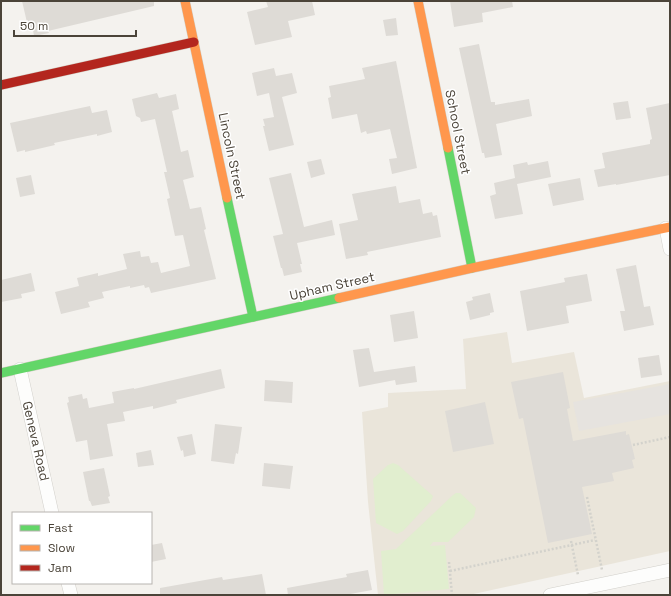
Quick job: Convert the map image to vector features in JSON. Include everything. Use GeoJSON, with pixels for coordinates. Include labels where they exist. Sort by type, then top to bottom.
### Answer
{"type":"FeatureCollection","features":[{"type":"Feature","properties":{"kind":"street","name":"Lincoln Street"},"geometry":{"type":"LineString","coordinates":[[185,1],[253,317]]}},
{"type":"Feature","properties":{"kind":"street","name":"School Street"},"geometry":{"type":"LineString","coordinates":[[418,1],[472,268]]}},
{"type":"Feature","properties":{"kind":"street"},"geometry":{"type":"LineString","coordinates":[[1,84],[194,42]]}},
{"type":"Feature","properties":{"kind":"street"},"geometry":{"type":"LineString","coordinates":[[668,228],[670,249]]}},
{"type":"Feature","properties":{"kind":"street","name":"Upham Street"},"geometry":{"type":"LineString","coordinates":[[1,373],[472,268],[668,228]]}},
{"type":"Feature","properties":{"kind":"street","name":"Geneva Road"},"geometry":{"type":"LineString","coordinates":[[20,369],[52,512]]}},
{"type":"Feature","properties":{"kind":"street"},"geometry":{"type":"LineString","coordinates":[[550,595],[670,570]]}},
{"type":"Feature","properties":{"kind":"street"},"geometry":{"type":"LineString","coordinates":[[68,584],[71,595]]}},
{"type":"Feature","properties":{"kind":"path"},"geometry":{"type":"LineString","coordinates":[[633,445],[670,437]]}},
{"type":"Feature","properties":{"kind":"path"},"geometry":{"type":"LineString","coordinates":[[587,497],[602,570]]}},
{"type":"Feature","properties":{"kind":"path"},"geometry":{"type":"LineString","coordinates":[[450,571],[595,540]]}},
{"type":"Feature","properties":{"kind":"path"},"geometry":{"type":"LineString","coordinates":[[571,541],[581,588]]}},
{"type":"Feature","properties":{"kind":"path"},"geometry":{"type":"LineString","coordinates":[[449,562],[452,595]]}},
{"type":"Feature","properties":{"kind":"shaded area"},"geometry":{"type":"Polygon","coordinates":[[[507,332],[512,363],[574,352],[584,398],[670,381],[670,551],[469,595],[378,595],[368,502],[362,412],[388,407],[388,393],[466,389],[463,339],[507,332]]]}},
{"type":"Feature","properties":{"kind":"shaded area"},"geometry":{"type":"Polygon","coordinates":[[[670,384],[670,414],[579,431],[573,402],[670,384]]]}},
{"type":"Feature","properties":{"kind":"green space"},"geometry":{"type":"Polygon","coordinates":[[[393,463],[398,465],[433,496],[431,501],[403,531],[397,534],[376,523],[373,479],[388,465],[393,463]]]}},
{"type":"Feature","properties":{"kind":"green space"},"geometry":{"type":"Polygon","coordinates":[[[456,493],[460,493],[476,508],[474,517],[448,542],[433,542],[430,546],[445,545],[449,589],[384,595],[381,551],[396,549],[456,493]]]}},
{"type":"Feature","properties":{"kind":"building"},"geometry":{"type":"Polygon","coordinates":[[[22,1],[154,1],[154,6],[48,31],[49,33],[34,36],[33,30],[29,31],[22,1]]]}},
{"type":"Feature","properties":{"kind":"building"},"geometry":{"type":"Polygon","coordinates":[[[266,1],[312,1],[315,15],[288,21],[292,37],[255,45],[247,12],[268,7],[266,1]]]}},
{"type":"Feature","properties":{"kind":"building"},"geometry":{"type":"Polygon","coordinates":[[[450,1],[512,1],[513,7],[482,13],[483,22],[454,27],[450,1]]]}},
{"type":"Feature","properties":{"kind":"building"},"geometry":{"type":"Polygon","coordinates":[[[396,18],[398,35],[386,36],[383,20],[396,18]]]}},
{"type":"Feature","properties":{"kind":"building"},"geometry":{"type":"Polygon","coordinates":[[[479,44],[491,102],[495,102],[495,105],[529,99],[532,116],[496,124],[502,155],[485,158],[484,153],[482,153],[459,48],[479,44]]]}},
{"type":"Feature","properties":{"kind":"building"},"geometry":{"type":"Polygon","coordinates":[[[396,61],[417,168],[392,174],[389,159],[397,158],[390,129],[367,134],[366,131],[361,133],[357,114],[332,119],[328,98],[331,97],[329,86],[365,79],[362,68],[396,61]]]}},
{"type":"Feature","properties":{"kind":"building"},"geometry":{"type":"Polygon","coordinates":[[[274,68],[276,76],[292,73],[297,93],[282,97],[294,145],[269,151],[263,126],[265,126],[263,119],[274,117],[269,93],[257,96],[252,73],[274,68]]]}},
{"type":"Feature","properties":{"kind":"building"},"geometry":{"type":"Polygon","coordinates":[[[157,93],[159,98],[176,94],[179,109],[172,111],[181,152],[188,150],[194,177],[183,180],[190,209],[201,207],[206,229],[204,230],[216,279],[151,293],[149,287],[145,288],[144,285],[130,288],[130,286],[102,292],[104,298],[88,302],[90,307],[61,314],[55,292],[79,286],[77,278],[98,273],[98,276],[127,269],[123,254],[140,251],[141,257],[149,256],[151,263],[158,262],[161,273],[190,266],[183,235],[175,236],[167,199],[170,198],[164,172],[167,172],[155,119],[141,122],[140,118],[136,116],[132,99],[157,93]]]}},
{"type":"Feature","properties":{"kind":"building"},"geometry":{"type":"Polygon","coordinates":[[[628,101],[631,118],[616,120],[613,103],[628,101]]]}},
{"type":"Feature","properties":{"kind":"building"},"geometry":{"type":"Polygon","coordinates":[[[670,103],[670,175],[598,187],[594,170],[605,168],[602,153],[650,144],[650,140],[652,139],[646,108],[670,103]]]}},
{"type":"Feature","properties":{"kind":"building"},"geometry":{"type":"Polygon","coordinates":[[[90,106],[92,113],[107,110],[112,132],[54,143],[55,145],[25,152],[25,150],[17,152],[10,123],[90,106]]]}},
{"type":"Feature","properties":{"kind":"building"},"geometry":{"type":"Polygon","coordinates":[[[321,159],[325,174],[311,178],[307,162],[321,159]]]}},
{"type":"Feature","properties":{"kind":"building"},"geometry":{"type":"Polygon","coordinates":[[[548,161],[551,177],[517,184],[523,214],[495,219],[490,196],[496,194],[494,183],[515,178],[513,165],[527,162],[528,165],[548,161]]]}},
{"type":"Feature","properties":{"kind":"building"},"geometry":{"type":"Polygon","coordinates":[[[291,173],[304,227],[332,220],[335,235],[297,243],[302,264],[300,264],[302,272],[284,276],[273,236],[283,234],[269,178],[291,173]]]}},
{"type":"Feature","properties":{"kind":"building"},"geometry":{"type":"Polygon","coordinates":[[[31,175],[35,194],[20,197],[16,178],[31,175]]]}},
{"type":"Feature","properties":{"kind":"building"},"geometry":{"type":"Polygon","coordinates":[[[580,178],[584,200],[553,206],[548,184],[580,178]]]}},
{"type":"Feature","properties":{"kind":"building"},"geometry":{"type":"Polygon","coordinates":[[[396,186],[399,203],[420,199],[423,214],[432,212],[433,216],[437,215],[441,237],[367,252],[368,255],[346,259],[339,224],[358,220],[352,194],[396,186]]]}},
{"type":"Feature","properties":{"kind":"building"},"geometry":{"type":"Polygon","coordinates":[[[636,265],[644,307],[650,306],[654,325],[624,331],[620,311],[625,311],[616,269],[636,265]]]}},
{"type":"Feature","properties":{"kind":"building"},"geometry":{"type":"Polygon","coordinates":[[[31,273],[35,291],[21,294],[22,298],[1,302],[1,280],[31,273]]]}},
{"type":"Feature","properties":{"kind":"building"},"geometry":{"type":"Polygon","coordinates":[[[587,274],[592,301],[566,306],[569,323],[527,331],[520,291],[565,282],[564,278],[587,274]]]}},
{"type":"Feature","properties":{"kind":"building"},"geometry":{"type":"Polygon","coordinates":[[[490,293],[494,312],[490,313],[490,315],[470,320],[466,302],[473,300],[472,297],[490,293]]]}},
{"type":"Feature","properties":{"kind":"building"},"geometry":{"type":"Polygon","coordinates":[[[414,311],[418,338],[394,342],[390,315],[414,311]]]}},
{"type":"Feature","properties":{"kind":"building"},"geometry":{"type":"Polygon","coordinates":[[[369,348],[374,372],[415,366],[417,382],[396,385],[395,380],[359,387],[353,350],[369,348]]]}},
{"type":"Feature","properties":{"kind":"building"},"geometry":{"type":"Polygon","coordinates":[[[659,355],[662,375],[641,378],[638,358],[659,355]]]}},
{"type":"Feature","properties":{"kind":"building"},"geometry":{"type":"Polygon","coordinates":[[[221,369],[225,388],[176,400],[177,403],[153,409],[153,406],[123,412],[125,421],[107,424],[113,456],[90,460],[87,440],[76,442],[67,403],[69,402],[68,397],[82,394],[83,399],[87,398],[89,408],[114,403],[112,392],[134,389],[221,369]]]}},
{"type":"Feature","properties":{"kind":"building"},"geometry":{"type":"Polygon","coordinates":[[[563,372],[570,408],[567,409],[573,441],[626,431],[626,435],[629,434],[635,459],[632,460],[634,468],[612,473],[614,481],[582,487],[592,534],[548,543],[523,418],[519,419],[511,382],[563,372]]]}},
{"type":"Feature","properties":{"kind":"building"},"geometry":{"type":"Polygon","coordinates":[[[265,380],[293,382],[292,403],[264,401],[265,380]]]}},
{"type":"Feature","properties":{"kind":"building"},"geometry":{"type":"Polygon","coordinates":[[[485,402],[494,444],[453,452],[445,411],[485,402]]]}},
{"type":"Feature","properties":{"kind":"building"},"geometry":{"type":"Polygon","coordinates":[[[215,424],[242,427],[238,454],[236,453],[234,464],[211,461],[215,424]]]}},
{"type":"Feature","properties":{"kind":"building"},"geometry":{"type":"Polygon","coordinates":[[[192,434],[196,454],[184,457],[183,450],[181,451],[177,437],[192,434]]]}},
{"type":"Feature","properties":{"kind":"building"},"geometry":{"type":"Polygon","coordinates":[[[151,450],[154,465],[138,467],[136,453],[151,450]]]}},
{"type":"Feature","properties":{"kind":"building"},"geometry":{"type":"Polygon","coordinates":[[[264,463],[293,466],[290,489],[262,486],[264,463]]]}},
{"type":"Feature","properties":{"kind":"building"},"geometry":{"type":"Polygon","coordinates":[[[104,468],[110,503],[92,506],[89,501],[83,472],[104,468]]]}},
{"type":"Feature","properties":{"kind":"building"},"geometry":{"type":"Polygon","coordinates":[[[162,543],[166,559],[152,562],[152,545],[162,543]]]}},
{"type":"Feature","properties":{"kind":"building"},"geometry":{"type":"Polygon","coordinates":[[[368,570],[372,590],[345,595],[288,595],[287,588],[347,577],[346,574],[368,570]]]}},
{"type":"Feature","properties":{"kind":"building"},"geometry":{"type":"Polygon","coordinates":[[[262,574],[266,595],[160,595],[160,588],[222,577],[223,580],[262,574]]]}},
{"type":"Feature","properties":{"kind":"traffic: fast"},"geometry":{"type":"LineString","coordinates":[[448,148],[472,268]]}},
{"type":"Feature","properties":{"kind":"traffic: fast"},"geometry":{"type":"LineString","coordinates":[[227,198],[253,317]]}},
{"type":"Feature","properties":{"kind":"traffic: fast"},"geometry":{"type":"LineString","coordinates":[[1,373],[339,298]]}},
{"type":"Feature","properties":{"kind":"traffic: slow"},"geometry":{"type":"LineString","coordinates":[[185,1],[227,198]]}},
{"type":"Feature","properties":{"kind":"traffic: slow"},"geometry":{"type":"LineString","coordinates":[[418,1],[448,148]]}},
{"type":"Feature","properties":{"kind":"traffic: slow"},"geometry":{"type":"LineString","coordinates":[[339,298],[472,268],[670,227]]}},
{"type":"Feature","properties":{"kind":"traffic: jam"},"geometry":{"type":"LineString","coordinates":[[1,85],[194,42]]}}]}
